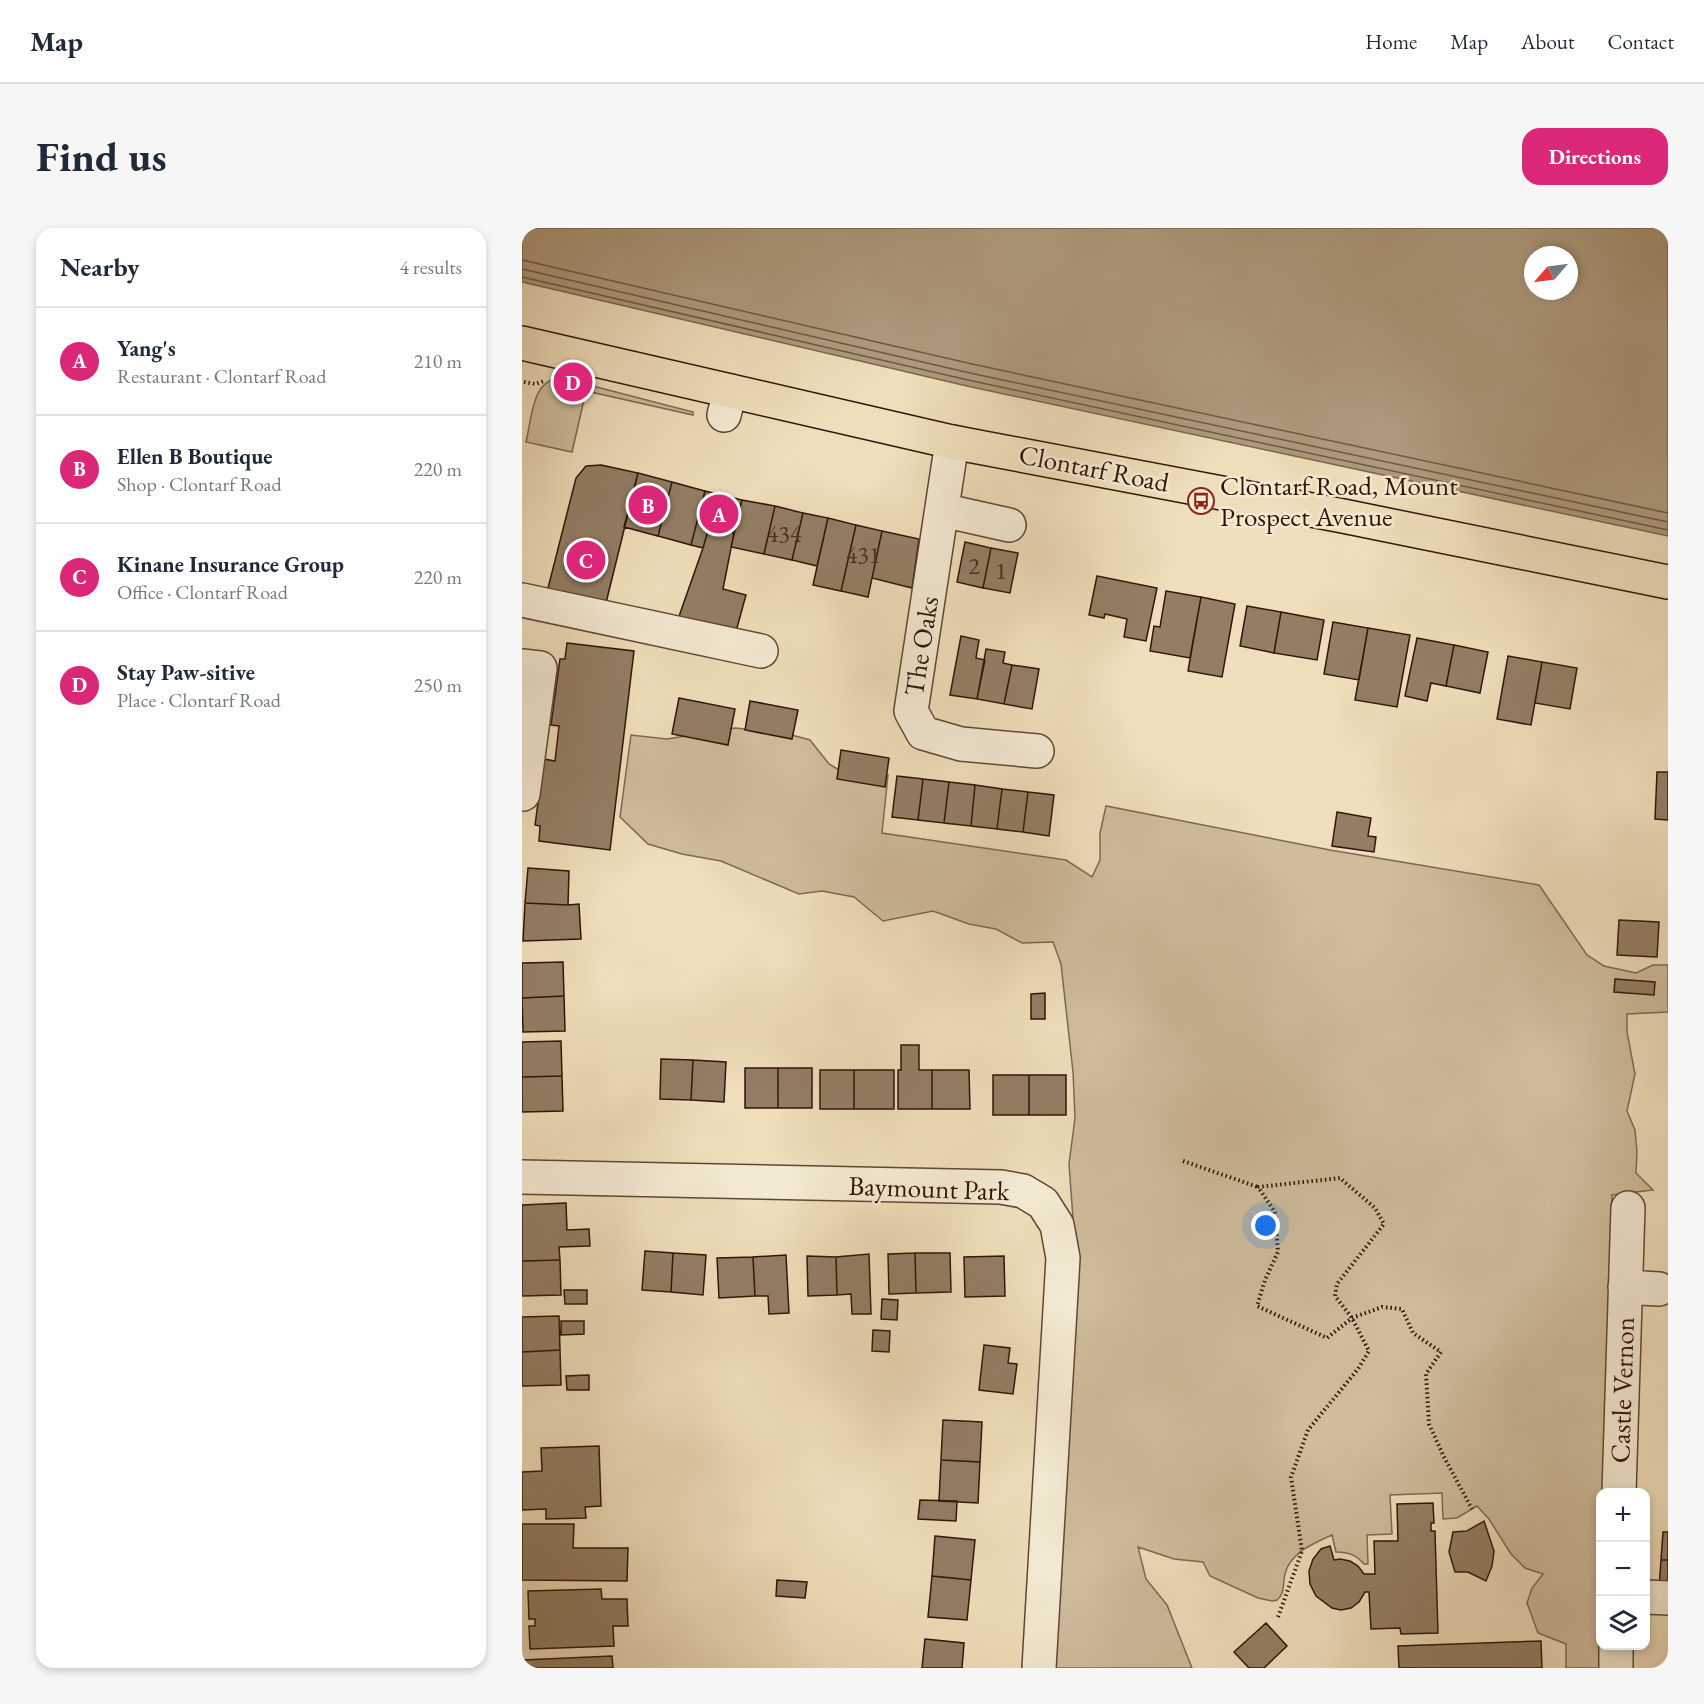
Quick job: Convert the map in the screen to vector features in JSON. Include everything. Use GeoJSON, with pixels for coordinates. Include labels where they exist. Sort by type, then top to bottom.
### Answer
{"type":"FeatureCollection","features":[{"type":"Feature","properties":{"kind":"main road","name":"Clontarf Road"},"geometry":{"type":"LineString","coordinates":[[522,343],[727,403],[952,442],[1332,514],[1668,582]]}},
{"type":"Feature","properties":{"kind":"street","name":"The Oaks"},"geometry":{"type":"LineString","coordinates":[[952,442],[911,711],[922,733],[961,744],[1036,751]]}},
{"type":"Feature","properties":{"kind":"street"},"geometry":{"type":"LineString","coordinates":[[942,510],[1009,525]]}},
{"type":"Feature","properties":{"kind":"street"},"geometry":{"type":"LineString","coordinates":[[522,600],[761,651]]}},
{"type":"Feature","properties":{"kind":"street"},"geometry":{"type":"LineString","coordinates":[[522,666],[540,668],[523,794]]}},
{"type":"Feature","properties":{"kind":"street","name":"Baymount Park"},"geometry":{"type":"LineString","coordinates":[[522,1177],[1001,1187],[1023,1191],[1042,1203],[1057,1225],[1063,1258],[1039,1668]]}},
{"type":"Feature","properties":{"kind":"street","name":"Castle Vernon"},"geometry":{"type":"LineString","coordinates":[[1619,1488],[1628,1208]]}},
{"type":"Feature","properties":{"kind":"street","name":"Castle Vernon"},"geometry":{"type":"LineString","coordinates":[[1625,1287],[1659,1288]]}},
{"type":"Feature","properties":{"kind":"street"},"geometry":{"type":"LineString","coordinates":[[1650,1597],[1668,1598]]}},
{"type":"Feature","properties":{"kind":"street"},"geometry":{"type":"LineString","coordinates":[[1616,1650],[1616,1668]]}},
{"type":"Feature","properties":{"kind":"path"},"geometry":{"type":"LineString","coordinates":[[1183,1161],[1257,1187],[1340,1178],[1376,1208],[1384,1224],[1337,1284],[1335,1296],[1352,1318],[1369,1351],[1358,1369],[1308,1430],[1292,1477],[1302,1551],[1278,1617]]}},
{"type":"Feature","properties":{"kind":"path"},"geometry":{"type":"LineString","coordinates":[[1257,1187],[1275,1212],[1278,1252],[1265,1280],[1257,1306],[1327,1338],[1352,1318],[1382,1306],[1402,1309],[1413,1333],[1441,1352],[1426,1374],[1429,1424],[1472,1509]]}},
{"type":"Feature","properties":{"kind":"shaded area"},"geometry":{"type":"Polygon","coordinates":[[[562,376],[693,412],[693,415],[586,391],[572,452],[526,442],[534,404],[540,390],[548,382],[562,376]]]}},
{"type":"Feature","properties":{"kind":"shaded area"},"geometry":{"type":"Polygon","coordinates":[[[735,728],[784,733],[810,740],[829,764],[844,773],[888,775],[882,833],[1066,860],[1092,877],[1100,860],[1100,833],[1106,806],[1330,850],[1539,885],[1587,955],[1604,966],[1636,973],[1653,965],[1668,965],[1668,1012],[1627,1014],[1627,1032],[1635,1074],[1627,1111],[1635,1130],[1636,1173],[1653,1190],[1612,1195],[1603,1488],[1596,1488],[1596,1650],[1599,1650],[1599,1668],[1566,1668],[1566,1644],[1538,1633],[1527,1603],[1532,1588],[1543,1574],[1525,1568],[1511,1554],[1489,1519],[1477,1506],[1457,1518],[1443,1519],[1442,1493],[1390,1495],[1392,1534],[1367,1535],[1368,1564],[1364,1564],[1352,1555],[1336,1552],[1332,1535],[1304,1550],[1292,1560],[1285,1574],[1282,1594],[1277,1600],[1272,1601],[1258,1598],[1210,1576],[1203,1562],[1174,1559],[1138,1547],[1146,1579],[1167,1605],[1192,1668],[1048,1668],[1077,1273],[1069,1164],[1075,1118],[1073,1072],[1061,964],[1053,942],[1022,943],[996,929],[969,924],[933,911],[883,921],[854,897],[822,891],[799,894],[721,861],[682,854],[648,844],[620,817],[631,735],[667,739],[735,728]]]}},
{"type":"Feature","properties":{"kind":"water"},"geometry":{"type":"Polygon","coordinates":[[[522,228],[1668,228],[1668,536],[967,386],[522,282],[522,228]]]}},
{"type":"Feature","properties":{"kind":"building"},"geometry":{"type":"Polygon","coordinates":[[[601,465],[638,473],[605,607],[547,592],[576,478],[586,466],[601,465]]]}},
{"type":"Feature","properties":{"kind":"building"},"geometry":{"type":"Polygon","coordinates":[[[638,473],[672,482],[658,536],[624,527],[638,473]]]}},
{"type":"Feature","properties":{"kind":"building"},"geometry":{"type":"Polygon","coordinates":[[[672,482],[705,491],[691,545],[658,536],[672,482]]]}},
{"type":"Feature","properties":{"kind":"building"},"geometry":{"type":"Polygon","coordinates":[[[705,491],[742,500],[734,533],[709,527],[703,548],[691,545],[705,491]]]}},
{"type":"Feature","properties":{"kind":"building"},"geometry":{"type":"Polygon","coordinates":[[[742,500],[775,506],[764,554],[731,547],[742,500]]]}},
{"type":"Feature","properties":{"kind":"building"},"geometry":{"type":"Polygon","coordinates":[[[775,506],[803,513],[792,560],[764,554],[775,506]]]}},
{"type":"Feature","properties":{"kind":"building"},"geometry":{"type":"Polygon","coordinates":[[[803,513],[828,518],[817,566],[792,560],[803,513]]]}},
{"type":"Feature","properties":{"kind":"building"},"geometry":{"type":"Polygon","coordinates":[[[828,518],[856,525],[841,591],[813,585],[828,518]]]}},
{"type":"Feature","properties":{"kind":"building"},"geometry":{"type":"Polygon","coordinates":[[[856,525],[882,531],[868,597],[841,591],[856,525]]]}},
{"type":"Feature","properties":{"kind":"building"},"geometry":{"type":"Polygon","coordinates":[[[709,527],[734,533],[723,589],[746,595],[735,635],[677,622],[709,527]]]}},
{"type":"Feature","properties":{"kind":"building"},"geometry":{"type":"Polygon","coordinates":[[[882,531],[919,539],[912,588],[872,578],[882,531]]]}},
{"type":"Feature","properties":{"kind":"building"},"geometry":{"type":"Polygon","coordinates":[[[965,542],[991,548],[983,588],[957,582],[965,542]]]}},
{"type":"Feature","properties":{"kind":"building"},"geometry":{"type":"Polygon","coordinates":[[[991,548],[1018,553],[1010,593],[983,588],[991,548]]]}},
{"type":"Feature","properties":{"kind":"building"},"geometry":{"type":"Polygon","coordinates":[[[1097,576],[1157,588],[1146,641],[1124,637],[1127,619],[1105,614],[1104,618],[1089,615],[1097,576]]]}},
{"type":"Feature","properties":{"kind":"building"},"geometry":{"type":"Polygon","coordinates":[[[1166,591],[1201,597],[1190,658],[1150,651],[1154,626],[1160,627],[1166,591]]]}},
{"type":"Feature","properties":{"kind":"building"},"geometry":{"type":"Polygon","coordinates":[[[1201,597],[1235,604],[1222,677],[1188,671],[1201,597]]]}},
{"type":"Feature","properties":{"kind":"building"},"geometry":{"type":"Polygon","coordinates":[[[1247,606],[1281,612],[1274,653],[1240,646],[1247,606]]]}},
{"type":"Feature","properties":{"kind":"building"},"geometry":{"type":"Polygon","coordinates":[[[1281,612],[1324,620],[1317,660],[1274,653],[1281,612]]]}},
{"type":"Feature","properties":{"kind":"building"},"geometry":{"type":"Polygon","coordinates":[[[1333,622],[1368,628],[1359,680],[1324,674],[1333,622]]]}},
{"type":"Feature","properties":{"kind":"building"},"geometry":{"type":"Polygon","coordinates":[[[1368,628],[1410,635],[1397,707],[1355,700],[1368,628]]]}},
{"type":"Feature","properties":{"kind":"building"},"geometry":{"type":"Polygon","coordinates":[[[961,636],[979,640],[976,658],[985,660],[977,699],[950,695],[961,636]]]}},
{"type":"Feature","properties":{"kind":"building"},"geometry":{"type":"Polygon","coordinates":[[[1417,638],[1454,645],[1446,686],[1431,683],[1427,701],[1405,696],[1417,638]]]}},
{"type":"Feature","properties":{"kind":"building"},"geometry":{"type":"Polygon","coordinates":[[[567,643],[634,651],[610,850],[539,841],[540,826],[535,825],[544,759],[555,761],[559,726],[551,725],[560,659],[565,659],[567,643]]]}},
{"type":"Feature","properties":{"kind":"building"},"geometry":{"type":"Polygon","coordinates":[[[1454,645],[1488,652],[1480,693],[1446,686],[1454,645]]]}},
{"type":"Feature","properties":{"kind":"building"},"geometry":{"type":"Polygon","coordinates":[[[986,649],[1005,652],[1003,663],[1012,665],[1004,704],[977,699],[986,649]]]}},
{"type":"Feature","properties":{"kind":"building"},"geometry":{"type":"Polygon","coordinates":[[[1508,656],[1542,662],[1531,725],[1497,719],[1508,656]]]}},
{"type":"Feature","properties":{"kind":"building"},"geometry":{"type":"Polygon","coordinates":[[[1542,662],[1577,668],[1570,709],[1535,703],[1542,662]]]}},
{"type":"Feature","properties":{"kind":"building"},"geometry":{"type":"Polygon","coordinates":[[[1012,665],[1039,669],[1032,709],[1004,704],[1012,665]]]}},
{"type":"Feature","properties":{"kind":"building"},"geometry":{"type":"Polygon","coordinates":[[[679,698],[735,709],[728,745],[672,734],[679,698]]]}},
{"type":"Feature","properties":{"kind":"building"},"geometry":{"type":"Polygon","coordinates":[[[750,701],[798,710],[792,739],[745,730],[750,701]]]}},
{"type":"Feature","properties":{"kind":"building"},"geometry":{"type":"Polygon","coordinates":[[[841,750],[889,758],[885,787],[837,779],[841,750]]]}},
{"type":"Feature","properties":{"kind":"building"},"geometry":{"type":"Polygon","coordinates":[[[1657,772],[1668,772],[1668,820],[1655,819],[1657,772]]]}},
{"type":"Feature","properties":{"kind":"building"},"geometry":{"type":"Polygon","coordinates":[[[897,776],[923,779],[918,820],[892,817],[897,776]]]}},
{"type":"Feature","properties":{"kind":"building"},"geometry":{"type":"Polygon","coordinates":[[[923,779],[949,782],[944,823],[918,820],[923,779]]]}},
{"type":"Feature","properties":{"kind":"building"},"geometry":{"type":"Polygon","coordinates":[[[949,782],[975,785],[971,826],[944,823],[949,782]]]}},
{"type":"Feature","properties":{"kind":"building"},"geometry":{"type":"Polygon","coordinates":[[[975,785],[1002,789],[997,829],[971,826],[975,785]]]}},
{"type":"Feature","properties":{"kind":"building"},"geometry":{"type":"Polygon","coordinates":[[[1002,789],[1028,792],[1023,832],[997,829],[1002,789]]]}},
{"type":"Feature","properties":{"kind":"building"},"geometry":{"type":"Polygon","coordinates":[[[1028,792],[1054,795],[1049,836],[1023,832],[1028,792]]]}},
{"type":"Feature","properties":{"kind":"building"},"geometry":{"type":"Polygon","coordinates":[[[1337,812],[1371,818],[1368,836],[1376,837],[1374,852],[1332,846],[1337,812]]]}},
{"type":"Feature","properties":{"kind":"building"},"geometry":{"type":"Polygon","coordinates":[[[528,868],[569,871],[568,905],[525,903],[528,868]]]}},
{"type":"Feature","properties":{"kind":"building"},"geometry":{"type":"Polygon","coordinates":[[[525,903],[579,904],[581,939],[523,941],[525,903]]]}},
{"type":"Feature","properties":{"kind":"building"},"geometry":{"type":"Polygon","coordinates":[[[1619,920],[1659,922],[1657,957],[1617,955],[1619,920]]]}},
{"type":"Feature","properties":{"kind":"building"},"geometry":{"type":"Polygon","coordinates":[[[563,962],[564,996],[522,998],[522,963],[563,962]]]}},
{"type":"Feature","properties":{"kind":"building"},"geometry":{"type":"Polygon","coordinates":[[[1615,979],[1655,982],[1654,995],[1614,992],[1615,979]]]}},
{"type":"Feature","properties":{"kind":"building"},"geometry":{"type":"Polygon","coordinates":[[[1045,993],[1045,1019],[1031,1019],[1031,994],[1045,993]]]}},
{"type":"Feature","properties":{"kind":"building"},"geometry":{"type":"Polygon","coordinates":[[[564,996],[565,1031],[523,1032],[522,998],[564,996]]]}},
{"type":"Feature","properties":{"kind":"building"},"geometry":{"type":"Polygon","coordinates":[[[561,1041],[562,1076],[522,1077],[522,1042],[561,1041]]]}},
{"type":"Feature","properties":{"kind":"building"},"geometry":{"type":"Polygon","coordinates":[[[901,1045],[919,1045],[919,1070],[932,1070],[932,1109],[898,1109],[898,1070],[901,1070],[901,1045]]]}},
{"type":"Feature","properties":{"kind":"building"},"geometry":{"type":"Polygon","coordinates":[[[661,1059],[693,1060],[691,1100],[660,1099],[661,1059]]]}},
{"type":"Feature","properties":{"kind":"building"},"geometry":{"type":"Polygon","coordinates":[[[693,1060],[726,1062],[724,1102],[691,1100],[693,1060]]]}},
{"type":"Feature","properties":{"kind":"building"},"geometry":{"type":"Polygon","coordinates":[[[745,1068],[778,1068],[778,1108],[745,1108],[745,1068]]]}},
{"type":"Feature","properties":{"kind":"building"},"geometry":{"type":"Polygon","coordinates":[[[778,1068],[812,1068],[812,1108],[778,1108],[778,1068]]]}},
{"type":"Feature","properties":{"kind":"building"},"geometry":{"type":"Polygon","coordinates":[[[820,1070],[854,1070],[854,1109],[820,1109],[820,1070]]]}},
{"type":"Feature","properties":{"kind":"building"},"geometry":{"type":"Polygon","coordinates":[[[854,1070],[894,1070],[894,1109],[854,1109],[854,1070]]]}},
{"type":"Feature","properties":{"kind":"building"},"geometry":{"type":"Polygon","coordinates":[[[932,1070],[969,1070],[970,1109],[932,1109],[932,1070]]]}},
{"type":"Feature","properties":{"kind":"building"},"geometry":{"type":"Polygon","coordinates":[[[993,1075],[1029,1075],[1029,1115],[993,1115],[993,1075]]]}},
{"type":"Feature","properties":{"kind":"building"},"geometry":{"type":"Polygon","coordinates":[[[1029,1075],[1066,1075],[1066,1115],[1029,1115],[1029,1075]]]}},
{"type":"Feature","properties":{"kind":"building"},"geometry":{"type":"Polygon","coordinates":[[[562,1076],[563,1111],[522,1112],[522,1077],[562,1076]]]}},
{"type":"Feature","properties":{"kind":"building"},"geometry":{"type":"Polygon","coordinates":[[[566,1203],[567,1230],[589,1229],[590,1246],[559,1247],[560,1260],[522,1261],[522,1205],[566,1203]]]}},
{"type":"Feature","properties":{"kind":"building"},"geometry":{"type":"Polygon","coordinates":[[[645,1251],[673,1253],[671,1292],[642,1290],[645,1251]]]}},
{"type":"Feature","properties":{"kind":"building"},"geometry":{"type":"Polygon","coordinates":[[[673,1253],[706,1255],[703,1295],[671,1292],[673,1253]]]}},
{"type":"Feature","properties":{"kind":"building"},"geometry":{"type":"Polygon","coordinates":[[[915,1253],[916,1293],[889,1294],[888,1254],[915,1253]]]}},
{"type":"Feature","properties":{"kind":"building"},"geometry":{"type":"Polygon","coordinates":[[[915,1253],[950,1253],[951,1292],[916,1293],[915,1253]]]}},
{"type":"Feature","properties":{"kind":"building"},"geometry":{"type":"Polygon","coordinates":[[[869,1254],[871,1314],[852,1314],[851,1294],[837,1295],[836,1257],[869,1254]]]}},
{"type":"Feature","properties":{"kind":"building"},"geometry":{"type":"Polygon","coordinates":[[[786,1255],[789,1313],[769,1314],[768,1296],[755,1296],[753,1257],[786,1255]]]}},
{"type":"Feature","properties":{"kind":"building"},"geometry":{"type":"Polygon","coordinates":[[[807,1256],[836,1257],[837,1295],[808,1296],[807,1256]]]}},
{"type":"Feature","properties":{"kind":"building"},"geometry":{"type":"Polygon","coordinates":[[[1004,1256],[1005,1296],[965,1297],[964,1257],[1004,1256]]]}},
{"type":"Feature","properties":{"kind":"building"},"geometry":{"type":"Polygon","coordinates":[[[753,1257],[755,1296],[719,1298],[717,1258],[753,1257]]]}},
{"type":"Feature","properties":{"kind":"building"},"geometry":{"type":"Polygon","coordinates":[[[560,1260],[561,1295],[522,1296],[522,1261],[560,1260]]]}},
{"type":"Feature","properties":{"kind":"building"},"geometry":{"type":"Polygon","coordinates":[[[564,1290],[587,1290],[587,1304],[565,1304],[564,1290]]]}},
{"type":"Feature","properties":{"kind":"building"},"geometry":{"type":"Polygon","coordinates":[[[882,1299],[898,1300],[897,1320],[881,1319],[882,1299]]]}},
{"type":"Feature","properties":{"kind":"building"},"geometry":{"type":"Polygon","coordinates":[[[559,1316],[560,1350],[522,1352],[522,1317],[559,1316]]]}},
{"type":"Feature","properties":{"kind":"building"},"geometry":{"type":"Polygon","coordinates":[[[561,1321],[584,1321],[584,1334],[561,1335],[561,1321]]]}},
{"type":"Feature","properties":{"kind":"building"},"geometry":{"type":"Polygon","coordinates":[[[873,1330],[890,1331],[889,1352],[872,1351],[873,1330]]]}},
{"type":"Feature","properties":{"kind":"building"},"geometry":{"type":"Polygon","coordinates":[[[984,1345],[1010,1348],[1008,1363],[1017,1364],[1013,1394],[979,1390],[984,1345]]]}},
{"type":"Feature","properties":{"kind":"building"},"geometry":{"type":"Polygon","coordinates":[[[560,1350],[561,1385],[522,1386],[522,1352],[560,1350]]]}},
{"type":"Feature","properties":{"kind":"building"},"geometry":{"type":"Polygon","coordinates":[[[589,1375],[589,1390],[567,1390],[566,1376],[589,1375]]]}},
{"type":"Feature","properties":{"kind":"building"},"geometry":{"type":"Polygon","coordinates":[[[943,1420],[982,1422],[980,1462],[941,1460],[943,1420]]]}},
{"type":"Feature","properties":{"kind":"building"},"geometry":{"type":"Polygon","coordinates":[[[599,1446],[601,1506],[585,1507],[586,1518],[546,1519],[546,1509],[522,1510],[522,1472],[542,1471],[541,1448],[599,1446]]]}},
{"type":"Feature","properties":{"kind":"building"},"geometry":{"type":"Polygon","coordinates":[[[941,1460],[980,1462],[978,1503],[939,1501],[941,1460]]]}},
{"type":"Feature","properties":{"kind":"building"},"geometry":{"type":"Polygon","coordinates":[[[920,1500],[957,1501],[956,1521],[918,1519],[920,1500]]]}},
{"type":"Feature","properties":{"kind":"building"},"geometry":{"type":"Polygon","coordinates":[[[1433,1503],[1434,1523],[1431,1523],[1431,1531],[1435,1531],[1438,1633],[1401,1634],[1400,1628],[1371,1629],[1369,1592],[1365,1592],[1359,1602],[1351,1608],[1341,1610],[1332,1608],[1316,1596],[1310,1584],[1309,1571],[1313,1559],[1321,1549],[1330,1546],[1334,1560],[1350,1561],[1364,1574],[1375,1574],[1374,1541],[1398,1541],[1397,1504],[1433,1503]]]}},
{"type":"Feature","properties":{"kind":"building"},"geometry":{"type":"Polygon","coordinates":[[[1484,1521],[1494,1551],[1492,1566],[1486,1581],[1468,1572],[1455,1572],[1449,1552],[1453,1532],[1467,1531],[1484,1521]]]}},
{"type":"Feature","properties":{"kind":"building"},"geometry":{"type":"Polygon","coordinates":[[[522,1524],[574,1524],[573,1548],[628,1548],[627,1581],[522,1580],[522,1524]]]}},
{"type":"Feature","properties":{"kind":"building"},"geometry":{"type":"Polygon","coordinates":[[[1663,1532],[1668,1532],[1668,1560],[1661,1560],[1663,1532]]]}},
{"type":"Feature","properties":{"kind":"building"},"geometry":{"type":"Polygon","coordinates":[[[935,1536],[975,1540],[971,1580],[932,1576],[935,1536]]]}},
{"type":"Feature","properties":{"kind":"building"},"geometry":{"type":"Polygon","coordinates":[[[1661,1560],[1668,1560],[1668,1588],[1659,1588],[1661,1560]]]}},
{"type":"Feature","properties":{"kind":"building"},"geometry":{"type":"Polygon","coordinates":[[[932,1576],[971,1580],[967,1620],[928,1617],[932,1576]]]}},
{"type":"Feature","properties":{"kind":"building"},"geometry":{"type":"Polygon","coordinates":[[[777,1580],[807,1582],[805,1598],[776,1596],[777,1580]]]}},
{"type":"Feature","properties":{"kind":"building"},"geometry":{"type":"Polygon","coordinates":[[[601,1589],[602,1599],[627,1599],[628,1626],[613,1626],[614,1646],[530,1649],[529,1626],[535,1626],[535,1619],[529,1619],[528,1591],[601,1589]]]}},
{"type":"Feature","properties":{"kind":"building"},"geometry":{"type":"Polygon","coordinates":[[[1266,1623],[1287,1646],[1264,1668],[1249,1668],[1234,1652],[1266,1623]]]}},
{"type":"Feature","properties":{"kind":"building"},"geometry":{"type":"Polygon","coordinates":[[[925,1639],[964,1643],[962,1668],[922,1668],[925,1639]]]}},
{"type":"Feature","properties":{"kind":"building"},"geometry":{"type":"Polygon","coordinates":[[[1541,1641],[1542,1668],[1399,1668],[1398,1646],[1541,1641]]]}},
{"type":"Feature","properties":{"kind":"building"},"geometry":{"type":"Polygon","coordinates":[[[612,1656],[613,1668],[522,1668],[522,1660],[612,1656]]]}},
{"type":"Feature","properties":{"kind":"place","name":"Stay Paw-sitive"},"geometry":{"type":"Point","coordinates":[573,382]}},
{"type":"Feature","properties":{"kind":"place","name":"Clontarf Road, Mount Prospect Avenue"},"geometry":{"type":"Point","coordinates":[1201,501]}},
{"type":"Feature","properties":{"kind":"place","name":"Ellen B Boutique"},"geometry":{"type":"Point","coordinates":[648,505]}},
{"type":"Feature","properties":{"kind":"place","name":"Yang's"},"geometry":{"type":"Point","coordinates":[719,514]}},
{"type":"Feature","properties":{"kind":"place","name":"Kinane Insurance Group"},"geometry":{"type":"Point","coordinates":[586,560]}}]}
